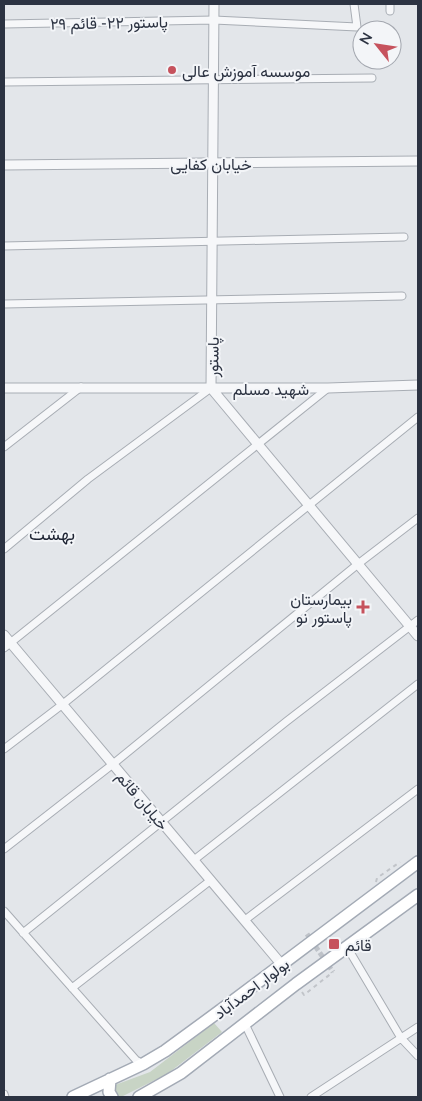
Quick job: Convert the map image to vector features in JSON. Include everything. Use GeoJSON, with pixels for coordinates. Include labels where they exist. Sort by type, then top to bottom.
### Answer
{"type":"FeatureCollection","features":[{"type":"Feature","properties":{"kind":"main road","name":"بولوار احمدآباد"},"geometry":{"type":"LineString","coordinates":[[74,1097],[165,1051],[418,862]]}},
{"type":"Feature","properties":{"kind":"main road","name":"بولوار احمدآباد"},"geometry":{"type":"LineString","coordinates":[[139,1097],[181,1073],[346,947],[418,895]]}},
{"type":"Feature","properties":{"kind":"main road"},"geometry":{"type":"LineString","coordinates":[[110,1079],[112,1097]]}},
{"type":"Feature","properties":{"kind":"main road"},"geometry":{"type":"LineString","coordinates":[[87,1091],[98,1097]]}},
{"type":"Feature","properties":{"kind":"street","name":"پاستور"},"geometry":{"type":"LineString","coordinates":[[214,4],[211,388],[418,636]]}},
{"type":"Feature","properties":{"kind":"street","name":"پاستور ۲۲- قائم ۲۹"},"geometry":{"type":"LineString","coordinates":[[4,24],[214,20],[356,27],[354,4]]}},
{"type":"Feature","properties":{"kind":"street"},"geometry":{"type":"LineString","coordinates":[[4,82],[372,78]]}},
{"type":"Feature","properties":{"kind":"street","name":"خیابان کفایی"},"geometry":{"type":"LineString","coordinates":[[4,165],[418,161]]}},
{"type":"Feature","properties":{"kind":"street"},"geometry":{"type":"LineString","coordinates":[[4,246],[404,237]]}},
{"type":"Feature","properties":{"kind":"street"},"geometry":{"type":"LineString","coordinates":[[4,304],[402,296]]}},
{"type":"Feature","properties":{"kind":"street","name":"شهید مسلم"},"geometry":{"type":"LineString","coordinates":[[4,388],[328,388],[418,385]]}},
{"type":"Feature","properties":{"kind":"street"},"geometry":{"type":"LineString","coordinates":[[4,447],[81,387]]}},
{"type":"Feature","properties":{"kind":"street"},"geometry":{"type":"LineString","coordinates":[[4,549],[88,480],[211,388]]}},
{"type":"Feature","properties":{"kind":"street"},"geometry":{"type":"LineString","coordinates":[[7,646],[328,388]]}},
{"type":"Feature","properties":{"kind":"street"},"geometry":{"type":"LineString","coordinates":[[4,748],[62,704],[418,417]]}},
{"type":"Feature","properties":{"kind":"street"},"geometry":{"type":"LineString","coordinates":[[4,850],[113,764],[358,564],[418,518]]}},
{"type":"Feature","properties":{"kind":"street"},"geometry":{"type":"LineString","coordinates":[[23,933],[287,721],[418,620]]}},
{"type":"Feature","properties":{"kind":"street","name":"خیابان قائم"},"geometry":{"type":"LineString","coordinates":[[4,635],[7,646],[62,704],[282,965]]}},
{"type":"Feature","properties":{"kind":"street"},"geometry":{"type":"LineString","coordinates":[[194,860],[418,684]]}},
{"type":"Feature","properties":{"kind":"street"},"geometry":{"type":"LineString","coordinates":[[245,920],[418,789]]}},
{"type":"Feature","properties":{"kind":"street"},"geometry":{"type":"LineString","coordinates":[[72,988],[211,880]]}},
{"type":"Feature","properties":{"kind":"street"},"geometry":{"type":"LineString","coordinates":[[4,911],[136,1060],[142,1064]]}},
{"type":"Feature","properties":{"kind":"street"},"geometry":{"type":"LineString","coordinates":[[346,947],[401,1038],[418,1056]]}},
{"type":"Feature","properties":{"kind":"street"},"geometry":{"type":"LineString","coordinates":[[245,1024],[280,1097]]}},
{"type":"Feature","properties":{"kind":"street"},"geometry":{"type":"LineString","coordinates":[[311,1097],[418,1027]]}},
{"type":"Feature","properties":{"kind":"path"},"geometry":{"type":"LineString","coordinates":[[304,995],[333,972]]}},
{"type":"Feature","properties":{"kind":"green space"},"geometry":{"type":"Polygon","coordinates":[[[214,1023],[222,1032],[167,1074],[121,1097],[117,1096],[114,1090],[115,1085],[150,1072],[214,1023]]]}},
{"type":"Feature","properties":{"kind":"tunnel"},"geometry":{"type":"LineString","coordinates":[[307,934],[333,972]]}},
{"type":"Feature","properties":{"kind":"place","name":"موسسه آموزش عالی"},"geometry":{"type":"Point","coordinates":[172,70]}},
{"type":"Feature","properties":{"kind":"place","name":"بیمارستان پاستور نو"},"geometry":{"type":"Point","coordinates":[363,607]}},
{"type":"Feature","properties":{"kind":"place","name":"قائم"},"geometry":{"type":"Point","coordinates":[334,944]}},
{"type":"Feature","properties":{"kind":"district","name":"بهشت"},"geometry":{"type":"Point","coordinates":[52,533]}}]}
